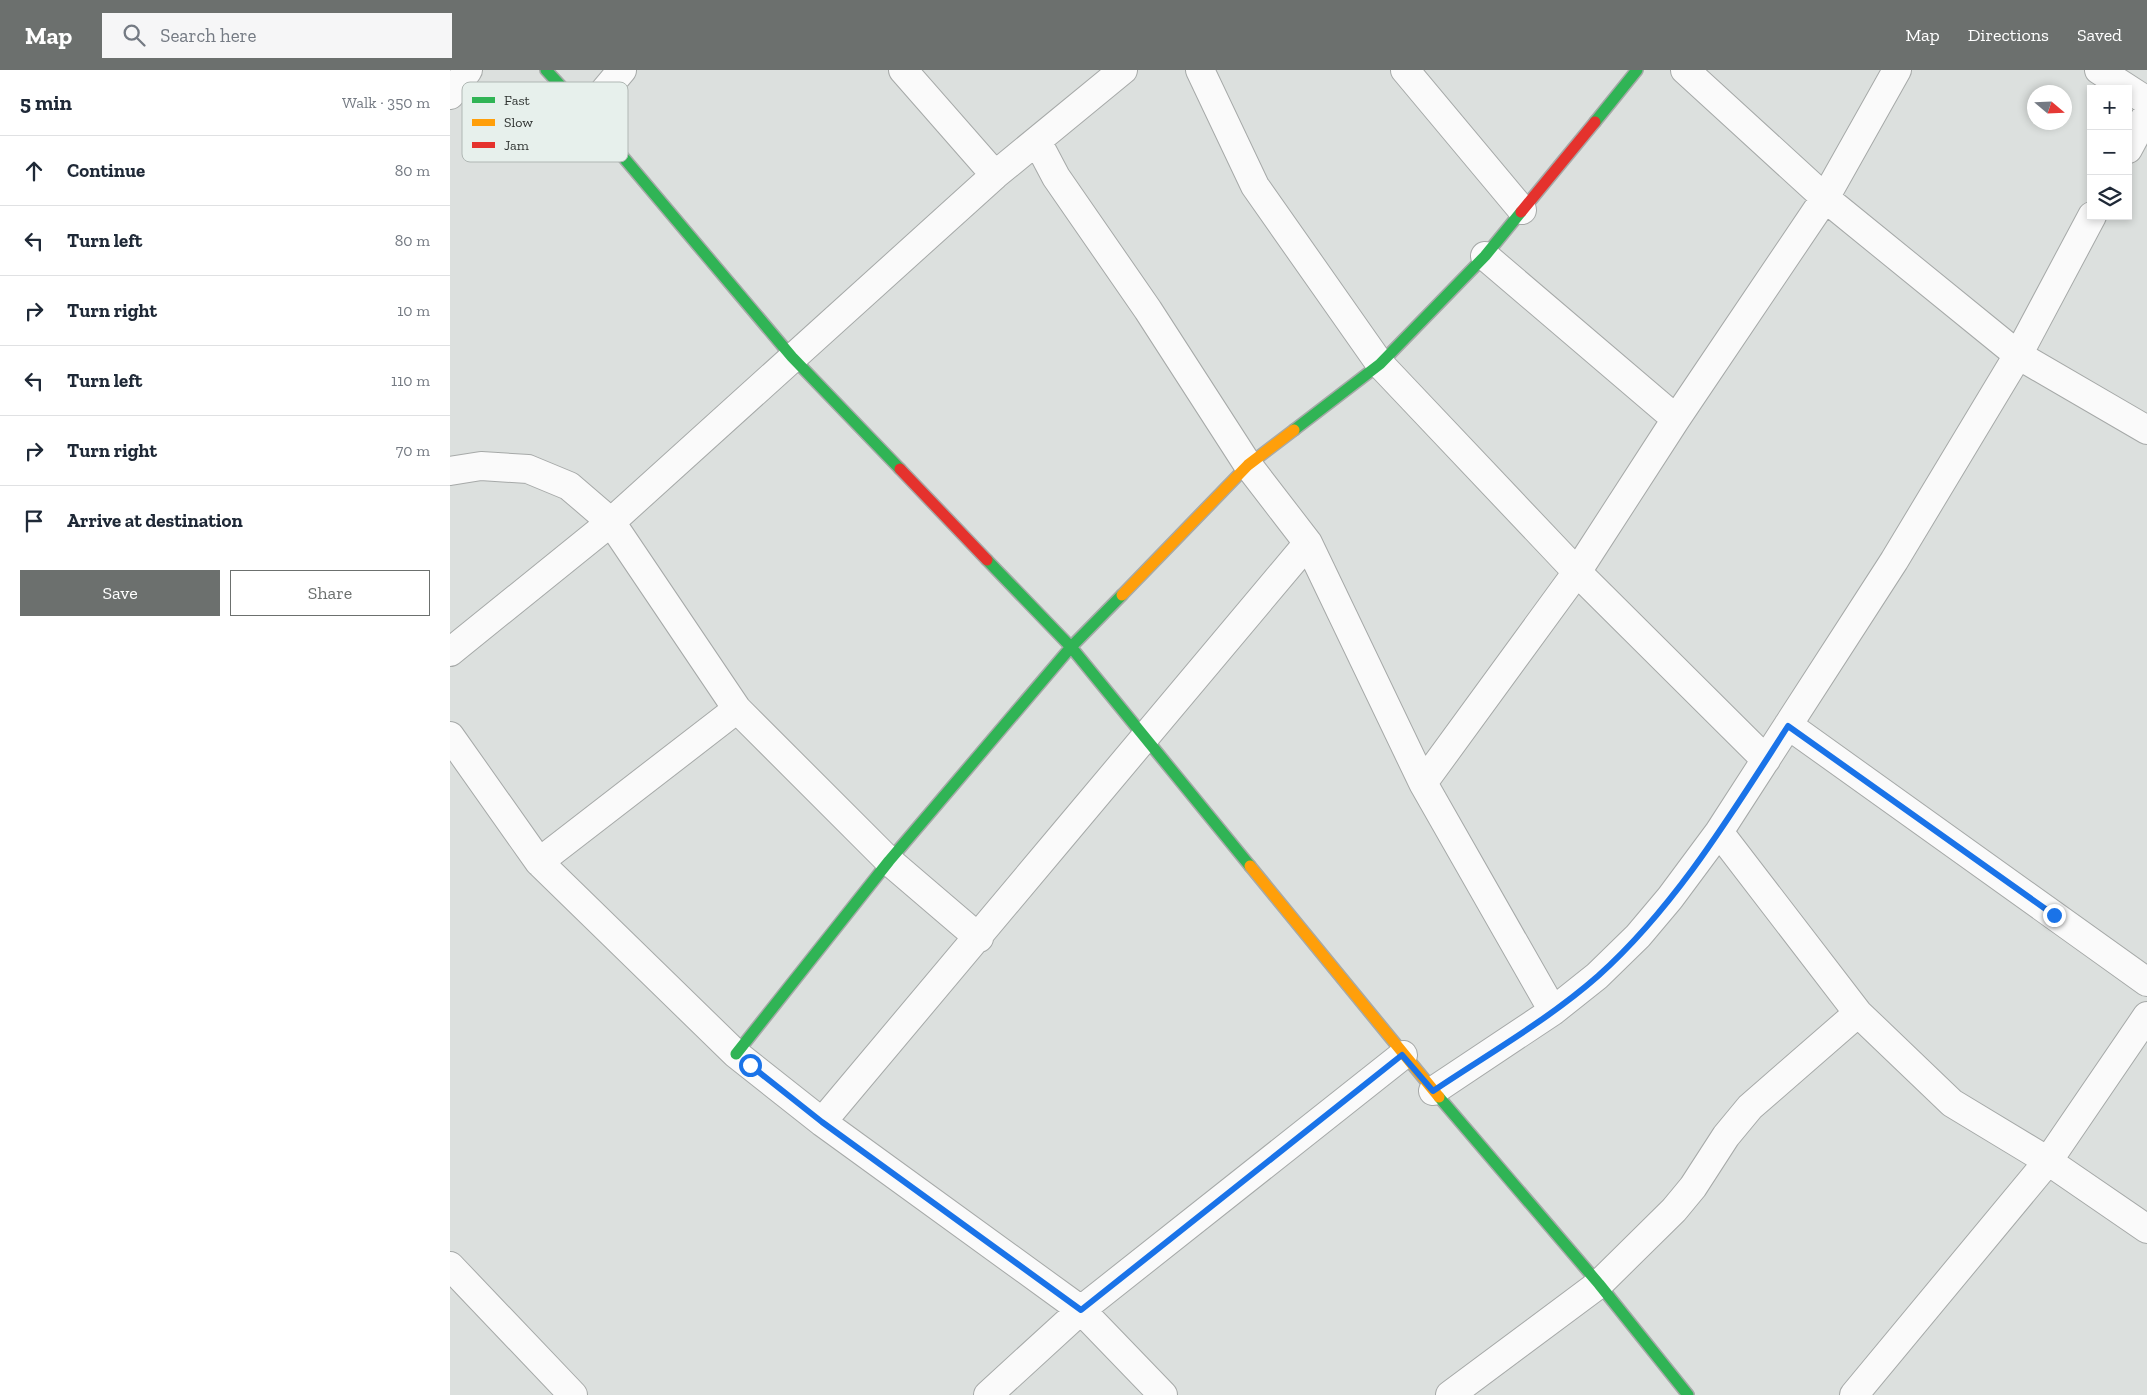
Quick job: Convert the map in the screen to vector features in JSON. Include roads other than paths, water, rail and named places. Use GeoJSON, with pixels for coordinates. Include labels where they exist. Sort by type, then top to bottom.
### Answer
{"type":"FeatureCollection","features":[{"type":"Feature","properties":{"kind":"street"},"geometry":{"type":"LineString","coordinates":[[450,95],[468,70]]}},
{"type":"Feature","properties":{"kind":"street"},"geometry":{"type":"LineString","coordinates":[[546,70],[557,82]]}},
{"type":"Feature","properties":{"kind":"street"},"geometry":{"type":"LineString","coordinates":[[612,82],[622,70]]}},
{"type":"Feature","properties":{"kind":"street"},"geometry":{"type":"LineString","coordinates":[[903,70],[995,175]]}},
{"type":"Feature","properties":{"kind":"street"},"geometry":{"type":"LineString","coordinates":[[450,652],[611,522],[995,175],[1124,70]]}},
{"type":"Feature","properties":{"kind":"street"},"geometry":{"type":"LineString","coordinates":[[1200,70],[1255,186],[1380,364],[1577,572],[1638,630],[1766,760]]}},
{"type":"Feature","properties":{"kind":"street"},"geometry":{"type":"LineString","coordinates":[[1405,70],[1522,210]]}},
{"type":"Feature","properties":{"kind":"street"},"geometry":{"type":"LineString","coordinates":[[736,1054],[889,861],[1071,647],[1248,465],[1380,364],[1484,256],[1637,70]]}},
{"type":"Feature","properties":{"kind":"street"},"geometry":{"type":"LineString","coordinates":[[1685,70],[1825,198],[2018,356],[2147,430]]}},
{"type":"Feature","properties":{"kind":"street"},"geometry":{"type":"LineString","coordinates":[[1423,783],[1577,572],[1676,419],[1825,198],[1897,70]]}},
{"type":"Feature","properties":{"kind":"street"},"geometry":{"type":"LineString","coordinates":[[2099,70],[2147,101]]}},
{"type":"Feature","properties":{"kind":"street"},"geometry":{"type":"LineString","coordinates":[[2132,142],[2147,114]]}},
{"type":"Feature","properties":{"kind":"street"},"geometry":{"type":"LineString","coordinates":[[1037,141],[1056,177],[1148,310],[1248,465],[1308,543],[1423,783],[1553,1011]]}},
{"type":"Feature","properties":{"kind":"street"},"geometry":{"type":"LineString","coordinates":[[627,162],[792,357],[1071,647],[1145,735],[1402,1055],[1599,1284],[1688,1395]]}},
{"type":"Feature","properties":{"kind":"street"},"geometry":{"type":"LineString","coordinates":[[1433,1091],[1553,1011],[1597,976],[1638,936],[1670,898],[1720,832],[1894,561],[2018,356],[2090,220]]}},
{"type":"Feature","properties":{"kind":"street"},"geometry":{"type":"LineString","coordinates":[[1484,256],[1676,419]]}},
{"type":"Feature","properties":{"kind":"street"},"geometry":{"type":"LineString","coordinates":[[450,472],[481,466],[528,470],[569,486],[611,522],[738,709],[889,861],[979,938]]}},
{"type":"Feature","properties":{"kind":"street"},"geometry":{"type":"LineString","coordinates":[[822,1122],[979,938],[1145,735],[1308,543]]}},
{"type":"Feature","properties":{"kind":"street"},"geometry":{"type":"LineString","coordinates":[[539,862],[738,709]]}},
{"type":"Feature","properties":{"kind":"street"},"geometry":{"type":"LineString","coordinates":[[1788,726],[2147,982]]}},
{"type":"Feature","properties":{"kind":"street"},"geometry":{"type":"LineString","coordinates":[[450,736],[539,862],[736,1054],[822,1122],[1081,1310],[1163,1395]]}},
{"type":"Feature","properties":{"kind":"street"},"geometry":{"type":"LineString","coordinates":[[1720,832],[1858,1013],[1952,1103],[2048,1161],[2147,1230]]}},
{"type":"Feature","properties":{"kind":"street"},"geometry":{"type":"LineString","coordinates":[[1450,1395],[1599,1284],[1674,1210],[1704,1172],[1726,1136],[1750,1107],[1858,1013]]}},
{"type":"Feature","properties":{"kind":"street"},"geometry":{"type":"LineString","coordinates":[[1854,1395],[2048,1161],[2147,1016]]}},
{"type":"Feature","properties":{"kind":"street"},"geometry":{"type":"LineString","coordinates":[[988,1395],[1081,1310],[1402,1055]]}},
{"type":"Feature","properties":{"kind":"street"},"geometry":{"type":"LineString","coordinates":[[450,1266],[573,1395]]}}]}
